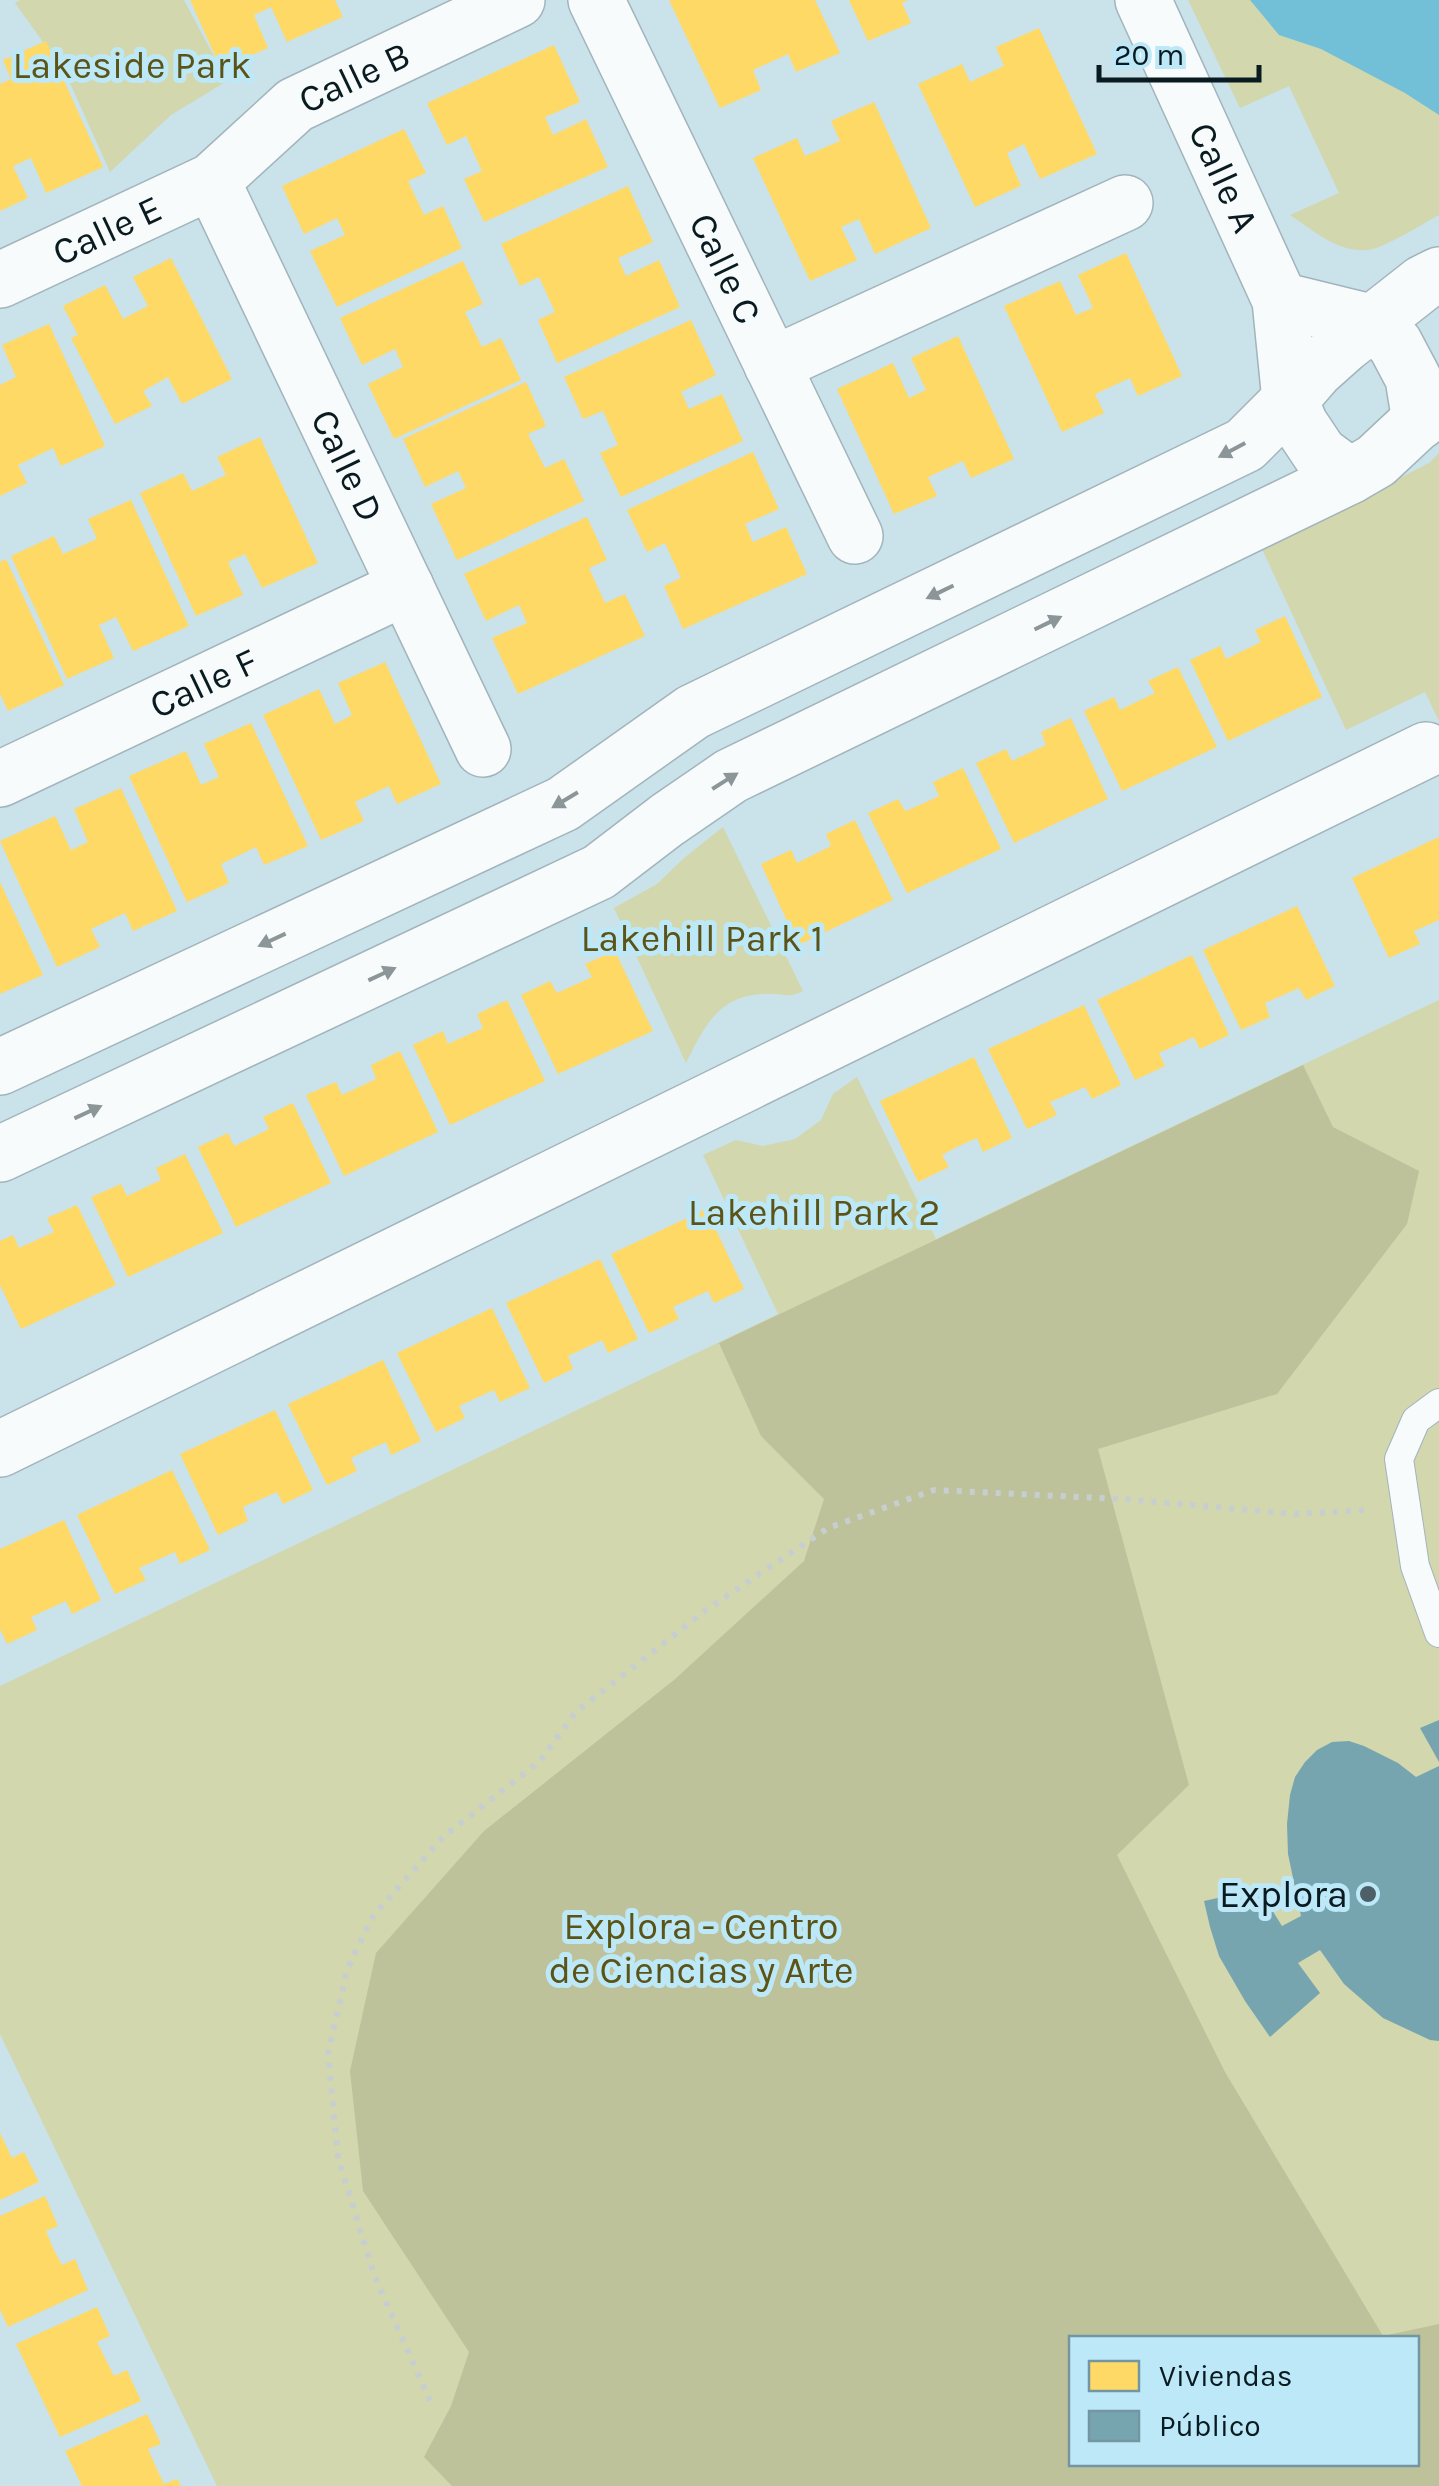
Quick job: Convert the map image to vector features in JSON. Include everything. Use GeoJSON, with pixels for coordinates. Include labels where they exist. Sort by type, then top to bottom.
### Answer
{"type":"FeatureCollection","features":[{"type":"Feature","properties":{"kind":"street","name":"Calle B"},"geometry":{"type":"LineString","coordinates":[[212,181],[295,105],[517,0]]}},
{"type":"Feature","properties":{"kind":"street","name":"Calle C"},"geometry":{"type":"LineString","coordinates":[[596,0],[855,536]]}},
{"type":"Feature","properties":{"kind":"street","name":"Calle A"},"geometry":{"type":"LineString","coordinates":[[1143,0],[1280,300],[1290,400],[1300,424],[1320,454],[1350,476]]}},
{"type":"Feature","properties":{"kind":"street","name":"Calle E"},"geometry":{"type":"LineString","coordinates":[[0,280],[212,181]]}},
{"type":"Feature","properties":{"kind":"street","name":"Calle D"},"geometry":{"type":"LineString","coordinates":[[212,181],[483,749]]}},
{"type":"Feature","properties":{"kind":"street"},"geometry":{"type":"LineString","coordinates":[[772,365],[1125,203]]}},
{"type":"Feature","properties":{"kind":"street"},"geometry":{"type":"LineString","coordinates":[[0,1067],[562,804],[692,712],[1245,445],[1344,344],[1439,275]]}},
{"type":"Feature","properties":{"kind":"street"},"geometry":{"type":"LineString","coordinates":[[0,1154],[599,872],[732,776],[1376,461],[1430,412],[1395,344],[1374,323],[1280,300]]}},
{"type":"Feature","properties":{"kind":"street","name":"Calle F"},"geometry":{"type":"LineString","coordinates":[[0,780],[406,587]]}},
{"type":"Feature","properties":{"kind":"street"},"geometry":{"type":"LineString","coordinates":[[0,1450],[1426,750]]}},
{"type":"Feature","properties":{"kind":"street"},"geometry":{"type":"LineString","coordinates":[[628,758],[667,820]]}},
{"type":"Feature","properties":{"kind":"lane"},"geometry":{"type":"LineString","coordinates":[[1439,1403],[1416,1420],[1399,1459],[1415,1566],[1439,1633]]}},
{"type":"Feature","properties":{"kind":"path"},"geometry":{"type":"LineString","coordinates":[[430,2401],[374,2275],[338,2157],[328,2054],[347,1970],[374,1916],[444,1837],[539,1762],[576,1712],[706,1610],[828,1528],[934,1490],[1122,1498],[1296,1514],[1407,1508]]}},
{"type":"Feature","properties":{"kind":"green space","name":"Lakeside Park"},"geometry":{"type":"Polygon","coordinates":[[[184,0],[227,81],[171,115],[110,172],[66,74],[15,3],[184,0]]]}},
{"type":"Feature","properties":{"kind":"green space"},"geometry":{"type":"Polygon","coordinates":[[[1188,0],[1439,0],[1439,215],[1383,245],[1357,250],[1327,240],[1290,215],[1339,193],[1289,86],[1240,108],[1188,0]]]}},
{"type":"Feature","properties":{"kind":"green space"},"geometry":{"type":"Polygon","coordinates":[[[1439,453],[1439,721],[1425,692],[1346,730],[1262,549],[1429,463],[1439,453]]]}},
{"type":"Feature","properties":{"kind":"green space","name":"Lakehill Park 1"},"geometry":{"type":"Polygon","coordinates":[[[723,827],[803,991],[791,995],[754,995],[728,1004],[709,1023],[686,1063],[614,908],[657,884],[723,827]]]}},
{"type":"Feature","properties":{"kind":"green space","name":"Explora - Centro de Ciencias y Arte"},"geometry":{"type":"Polygon","coordinates":[[[1439,1000],[1439,2486],[217,2486],[0,2034],[0,1686],[778,1314],[703,1155],[736,1140],[763,1146],[795,1139],[821,1120],[833,1094],[857,1077],[936,1239],[1439,1000]]]}},
{"type":"Feature","properties":{"kind":"green space"},"geometry":{"type":"Polygon","coordinates":[[[1303,1065],[1333,1127],[1419,1171],[1407,1224],[1277,1394],[1098,1449],[1189,1785],[1117,1855],[1225,2072],[1383,2336],[1439,2324],[1439,2486],[452,2486],[424,2457],[451,2406],[469,2352],[363,2191],[350,2071],[376,1953],[484,1831],[674,1680],[804,1561],[824,1499],[761,1436],[719,1343],[1303,1065]]]}},
{"type":"Feature","properties":{"kind":"water"},"geometry":{"type":"Polygon","coordinates":[[[1250,0],[1439,0],[1439,115],[1321,49],[1279,35],[1250,0]]]}},
{"type":"Feature","properties":{"kind":"building: Viviendas"},"geometry":{"type":"Polygon","coordinates":[[[190,0],[335,0],[343,17],[287,42],[271,7],[254,15],[268,48],[221,69],[190,0]]]}},
{"type":"Feature","properties":{"kind":"building: Viviendas"},"geometry":{"type":"Polygon","coordinates":[[[669,0],[815,0],[840,53],[796,72],[788,54],[753,70],[761,90],[720,108],[669,0]]]}},
{"type":"Feature","properties":{"kind":"building: Viviendas"},"geometry":{"type":"Polygon","coordinates":[[[849,0],[908,0],[902,3],[911,23],[868,41],[849,0]]]}},
{"type":"Feature","properties":{"kind":"building: Viviendas"},"geometry":{"type":"Polygon","coordinates":[[[1039,28],[1097,154],[1040,179],[1024,144],[1007,153],[1021,186],[975,207],[918,84],[962,64],[970,82],[1004,66],[996,47],[1039,28]]]}},
{"type":"Feature","properties":{"kind":"building: Viviendas"},"geometry":{"type":"Polygon","coordinates":[[[46,41],[103,167],[46,193],[31,158],[13,166],[28,198],[0,211],[0,84],[11,79],[3,60],[46,41]]]}},
{"type":"Feature","properties":{"kind":"building: Viviendas"},"geometry":{"type":"Polygon","coordinates":[[[554,45],[580,102],[545,117],[553,135],[586,119],[608,167],[484,222],[464,179],[482,171],[466,136],[447,145],[427,103],[554,45]]]}},
{"type":"Feature","properties":{"kind":"building: Viviendas"},"geometry":{"type":"Polygon","coordinates":[[[874,102],[931,228],[875,254],[859,219],[841,227],[857,260],[810,281],[753,158],[797,138],[805,156],[840,141],[831,121],[874,102]]]}},
{"type":"Feature","properties":{"kind":"building: Viviendas"},"geometry":{"type":"Polygon","coordinates":[[[404,129],[426,173],[408,181],[424,215],[443,206],[462,248],[337,307],[310,251],[345,235],[337,218],[304,234],[282,186],[404,129]]]}},
{"type":"Feature","properties":{"kind":"building: Viviendas"},"geometry":{"type":"Polygon","coordinates":[[[628,186],[653,242],[618,258],[626,276],[659,260],[680,307],[557,363],[538,320],[555,312],[539,277],[520,286],[501,244],[628,186]]]}},
{"type":"Feature","properties":{"kind":"building: Viviendas"},"geometry":{"type":"Polygon","coordinates":[[[1126,253],[1182,376],[1138,396],[1130,378],[1095,394],[1104,413],[1062,432],[1004,306],[1060,281],[1076,315],[1093,308],[1078,275],[1126,253]]]}},
{"type":"Feature","properties":{"kind":"building: Viviendas"},"geometry":{"type":"Polygon","coordinates":[[[171,258],[232,379],[182,404],[168,377],[143,391],[152,406],[115,424],[71,338],[78,335],[63,306],[105,285],[123,319],[148,306],[133,277],[171,258]]]}},
{"type":"Feature","properties":{"kind":"building: Viviendas"},"geometry":{"type":"Polygon","coordinates":[[[463,261],[483,304],[465,312],[482,347],[501,338],[521,380],[394,439],[368,384],[403,367],[395,349],[362,365],[340,318],[463,261]]]}},
{"type":"Feature","properties":{"kind":"building: Viviendas"},"geometry":{"type":"Polygon","coordinates":[[[691,320],[716,375],[681,392],[689,409],[722,394],[743,441],[621,497],[600,453],[618,445],[603,411],[583,419],[564,377],[691,320]]]}},
{"type":"Feature","properties":{"kind":"building: Viviendas"},"geometry":{"type":"Polygon","coordinates":[[[49,324],[105,446],[61,466],[53,448],[18,465],[27,483],[0,496],[0,385],[16,377],[2,345],[49,324]]]}},
{"type":"Feature","properties":{"kind":"building: Viviendas"},"geometry":{"type":"Polygon","coordinates":[[[958,336],[1014,459],[971,478],[963,461],[928,477],[937,496],[894,514],[837,389],[893,363],[909,398],[926,390],[911,358],[958,336]]]}},
{"type":"Feature","properties":{"kind":"building: Viviendas"},"geometry":{"type":"Polygon","coordinates":[[[526,382],[546,426],[528,434],[545,468],[564,459],[584,501],[457,560],[431,504],[466,488],[458,471],[425,487],[403,439],[526,382]]]}},
{"type":"Feature","properties":{"kind":"building: Viviendas"},"geometry":{"type":"Polygon","coordinates":[[[260,437],[318,563],[262,588],[245,554],[228,562],[243,595],[196,616],[140,493],[183,473],[192,491],[226,475],[217,457],[260,437]]]}},
{"type":"Feature","properties":{"kind":"building: Viviendas"},"geometry":{"type":"Polygon","coordinates":[[[753,452],[779,509],[745,524],[753,542],[786,527],[807,574],[683,629],[664,586],[681,578],[665,543],[647,552],[627,510],[753,452]]]}},
{"type":"Feature","properties":{"kind":"building: Viviendas"},"geometry":{"type":"Polygon","coordinates":[[[131,500],[189,626],[133,651],[116,617],[99,625],[114,658],[67,679],[11,556],[54,536],[63,554],[97,539],[88,519],[131,500]]]}},
{"type":"Feature","properties":{"kind":"building: Viviendas"},"geometry":{"type":"Polygon","coordinates":[[[587,517],[607,560],[589,568],[605,603],[625,594],[645,636],[518,694],[492,638],[527,623],[519,605],[486,621],[464,574],[587,517]]]}},
{"type":"Feature","properties":{"kind":"building: Viviendas"},"geometry":{"type":"Polygon","coordinates":[[[6,559],[64,685],[8,711],[0,694],[0,562],[6,559]]]}},
{"type":"Feature","properties":{"kind":"building: Viviendas"},"geometry":{"type":"Polygon","coordinates":[[[1285,616],[1322,697],[1228,741],[1190,660],[1220,646],[1226,659],[1261,642],[1255,630],[1285,616]]]}},
{"type":"Feature","properties":{"kind":"building: Viviendas"},"geometry":{"type":"Polygon","coordinates":[[[385,662],[441,784],[397,804],[389,786],[355,802],[364,821],[321,840],[263,715],[319,689],[335,724],[352,715],[338,683],[385,662]]]}},
{"type":"Feature","properties":{"kind":"building: Viviendas"},"geometry":{"type":"Polygon","coordinates":[[[1178,667],[1217,747],[1122,791],[1084,711],[1114,697],[1120,710],[1155,693],[1148,681],[1178,667]]]}},
{"type":"Feature","properties":{"kind":"building: Viviendas"},"geometry":{"type":"Polygon","coordinates":[[[1071,718],[1108,799],[1014,843],[976,763],[1006,749],[1012,761],[1046,745],[1041,732],[1071,718]]]}},
{"type":"Feature","properties":{"kind":"building: Viviendas"},"geometry":{"type":"Polygon","coordinates":[[[251,723],[308,846],[264,865],[256,847],[221,864],[229,883],[187,902],[129,776],[186,751],[201,785],[219,777],[204,744],[251,723]]]}},
{"type":"Feature","properties":{"kind":"building: Viviendas"},"geometry":{"type":"Polygon","coordinates":[[[963,768],[1001,849],[907,893],[868,813],[898,799],[905,811],[939,796],[933,782],[963,768]]]}},
{"type":"Feature","properties":{"kind":"building: Viviendas"},"geometry":{"type":"Polygon","coordinates":[[[121,788],[177,911],[133,931],[125,913],[91,929],[100,947],[57,967],[0,841],[55,816],[71,850],[88,842],[74,809],[121,788]]]}},
{"type":"Feature","properties":{"kind":"building: Viviendas"},"geometry":{"type":"Polygon","coordinates":[[[855,820],[893,900],[798,945],[761,864],[791,850],[797,863],[831,846],[826,834],[855,820]]]}},
{"type":"Feature","properties":{"kind":"building: Viviendas"},"geometry":{"type":"Polygon","coordinates":[[[1439,837],[1439,920],[1414,931],[1420,944],[1389,958],[1352,878],[1439,837]]]}},
{"type":"Feature","properties":{"kind":"building: Viviendas"},"geometry":{"type":"Polygon","coordinates":[[[0,882],[43,975],[0,994],[0,882]]]}},
{"type":"Feature","properties":{"kind":"building: Viviendas"},"geometry":{"type":"Polygon","coordinates":[[[1297,906],[1335,986],[1306,1000],[1299,988],[1265,1003],[1270,1017],[1241,1030],[1203,950],[1297,906]]]}},
{"type":"Feature","properties":{"kind":"building: Viviendas"},"geometry":{"type":"Polygon","coordinates":[[[615,951],[653,1031],[558,1074],[521,995],[550,981],[557,993],[592,977],[585,964],[615,951]]]}},
{"type":"Feature","properties":{"kind":"building: Viviendas"},"geometry":{"type":"Polygon","coordinates":[[[1192,955],[1229,1035],[1200,1049],[1194,1037],[1159,1053],[1165,1066],[1135,1080],[1097,1000],[1192,955]]]}},
{"type":"Feature","properties":{"kind":"building: Viviendas"},"geometry":{"type":"Polygon","coordinates":[[[507,1000],[545,1081],[450,1125],[413,1045],[443,1031],[448,1044],[483,1028],[477,1014],[507,1000]]]}},
{"type":"Feature","properties":{"kind":"building: Viviendas"},"geometry":{"type":"Polygon","coordinates":[[[1084,1005],[1121,1085],[1092,1099],[1085,1087],[1050,1102],[1057,1115],[1027,1129],[988,1049],[1084,1005]]]}},
{"type":"Feature","properties":{"kind":"building: Viviendas"},"geometry":{"type":"Polygon","coordinates":[[[400,1051],[438,1132],[344,1176],[306,1095],[336,1082],[342,1095],[376,1079],[371,1065],[400,1051]]]}},
{"type":"Feature","properties":{"kind":"building: Viviendas"},"geometry":{"type":"Polygon","coordinates":[[[974,1057],[1012,1138],[983,1152],[977,1138],[959,1146],[942,1155],[949,1167],[918,1182],[880,1101],[974,1057]]]}},
{"type":"Feature","properties":{"kind":"building: Viviendas"},"geometry":{"type":"Polygon","coordinates":[[[293,1103],[331,1183],[236,1227],[198,1147],[228,1133],[234,1146],[269,1129],[263,1117],[293,1103]]]}},
{"type":"Feature","properties":{"kind":"building: Viviendas"},"geometry":{"type":"Polygon","coordinates":[[[185,1154],[223,1233],[128,1277],[91,1197],[121,1184],[127,1196],[161,1180],[156,1168],[185,1154]]]}},
{"type":"Feature","properties":{"kind":"building: Viviendas"},"geometry":{"type":"Polygon","coordinates":[[[77,1205],[116,1285],[21,1329],[0,1285],[0,1241],[13,1235],[19,1248],[54,1232],[47,1218],[77,1205]]]}},
{"type":"Feature","properties":{"kind":"building: Viviendas"},"geometry":{"type":"Polygon","coordinates":[[[706,1209],[744,1289],[714,1303],[708,1291],[673,1307],[679,1319],[649,1333],[611,1254],[706,1209]]]}},
{"type":"Feature","properties":{"kind":"building: Viviendas"},"geometry":{"type":"Polygon","coordinates":[[[600,1259],[638,1339],[608,1353],[602,1340],[568,1356],[573,1369],[544,1383],[506,1303],[600,1259]]]}},
{"type":"Feature","properties":{"kind":"building: Viviendas"},"geometry":{"type":"Polygon","coordinates":[[[492,1308],[530,1388],[500,1402],[494,1390],[476,1398],[459,1406],[465,1418],[436,1432],[397,1353],[492,1308]]]}},
{"type":"Feature","properties":{"kind":"building: Viviendas"},"geometry":{"type":"Polygon","coordinates":[[[383,1360],[421,1441],[391,1455],[386,1442],[368,1450],[351,1458],[357,1471],[327,1485],[288,1404],[383,1360]]]}},
{"type":"Feature","properties":{"kind":"building: Viviendas"},"geometry":{"type":"Polygon","coordinates":[[[275,1410],[313,1490],[283,1504],[277,1492],[243,1507],[248,1521],[218,1535],[180,1454],[275,1410]]]}},
{"type":"Feature","properties":{"kind":"building: Viviendas"},"geometry":{"type":"Polygon","coordinates":[[[172,1470],[210,1550],[180,1564],[175,1552],[139,1568],[146,1580],[115,1594],[77,1515],[172,1470]]]}},
{"type":"Feature","properties":{"kind":"building: Viviendas"},"geometry":{"type":"Polygon","coordinates":[[[64,1520],[101,1600],[72,1614],[66,1601],[31,1617],[37,1630],[7,1644],[0,1629],[0,1549],[64,1520]]]}},
{"type":"Feature","properties":{"kind":"building: Viviendas"},"geometry":{"type":"Polygon","coordinates":[[[0,2133],[12,2158],[24,2152],[39,2182],[0,2200],[0,2133]]]}},
{"type":"Feature","properties":{"kind":"building: Viviendas"},"geometry":{"type":"Polygon","coordinates":[[[45,2196],[58,2226],[46,2231],[53,2248],[62,2265],[75,2259],[88,2290],[8,2327],[0,2310],[0,2216],[45,2196]]]}},
{"type":"Feature","properties":{"kind":"building: Viviendas"},"geometry":{"type":"Polygon","coordinates":[[[97,2307],[110,2336],[97,2342],[114,2376],[127,2370],[141,2401],[60,2437],[16,2344],[97,2307]]]}},
{"type":"Feature","properties":{"kind":"building: Viviendas"},"geometry":{"type":"Polygon","coordinates":[[[147,2414],[161,2444],[148,2449],[164,2484],[177,2479],[181,2486],[82,2486],[65,2451],[147,2414]]]}},
{"type":"Feature","properties":{"kind":"building: Público"},"geometry":{"type":"Polygon","coordinates":[[[1439,1720],[1439,1762],[1420,1728],[1439,1720]]]}},
{"type":"Feature","properties":{"kind":"building: Público","name":"Explora"},"geometry":{"type":"Polygon","coordinates":[[[1349,1741],[1398,1763],[1416,1777],[1439,1766],[1439,2041],[1383,2018],[1344,1984],[1320,1950],[1298,1963],[1320,1993],[1270,2037],[1219,1956],[1210,1927],[1204,1901],[1267,1887],[1272,1910],[1282,1926],[1301,1916],[1288,1854],[1290,1795],[1295,1777],[1317,1750],[1332,1742],[1349,1741]]]}},
{"type":"Feature","properties":{"kind":"place","name":"Explora"},"geometry":{"type":"Point","coordinates":[1368,1894]}},
{"type":"Feature","properties":{"kind":"park label","name":"Lakehill Park 2"},"geometry":{"type":"Point","coordinates":[814,1212]}}]}
